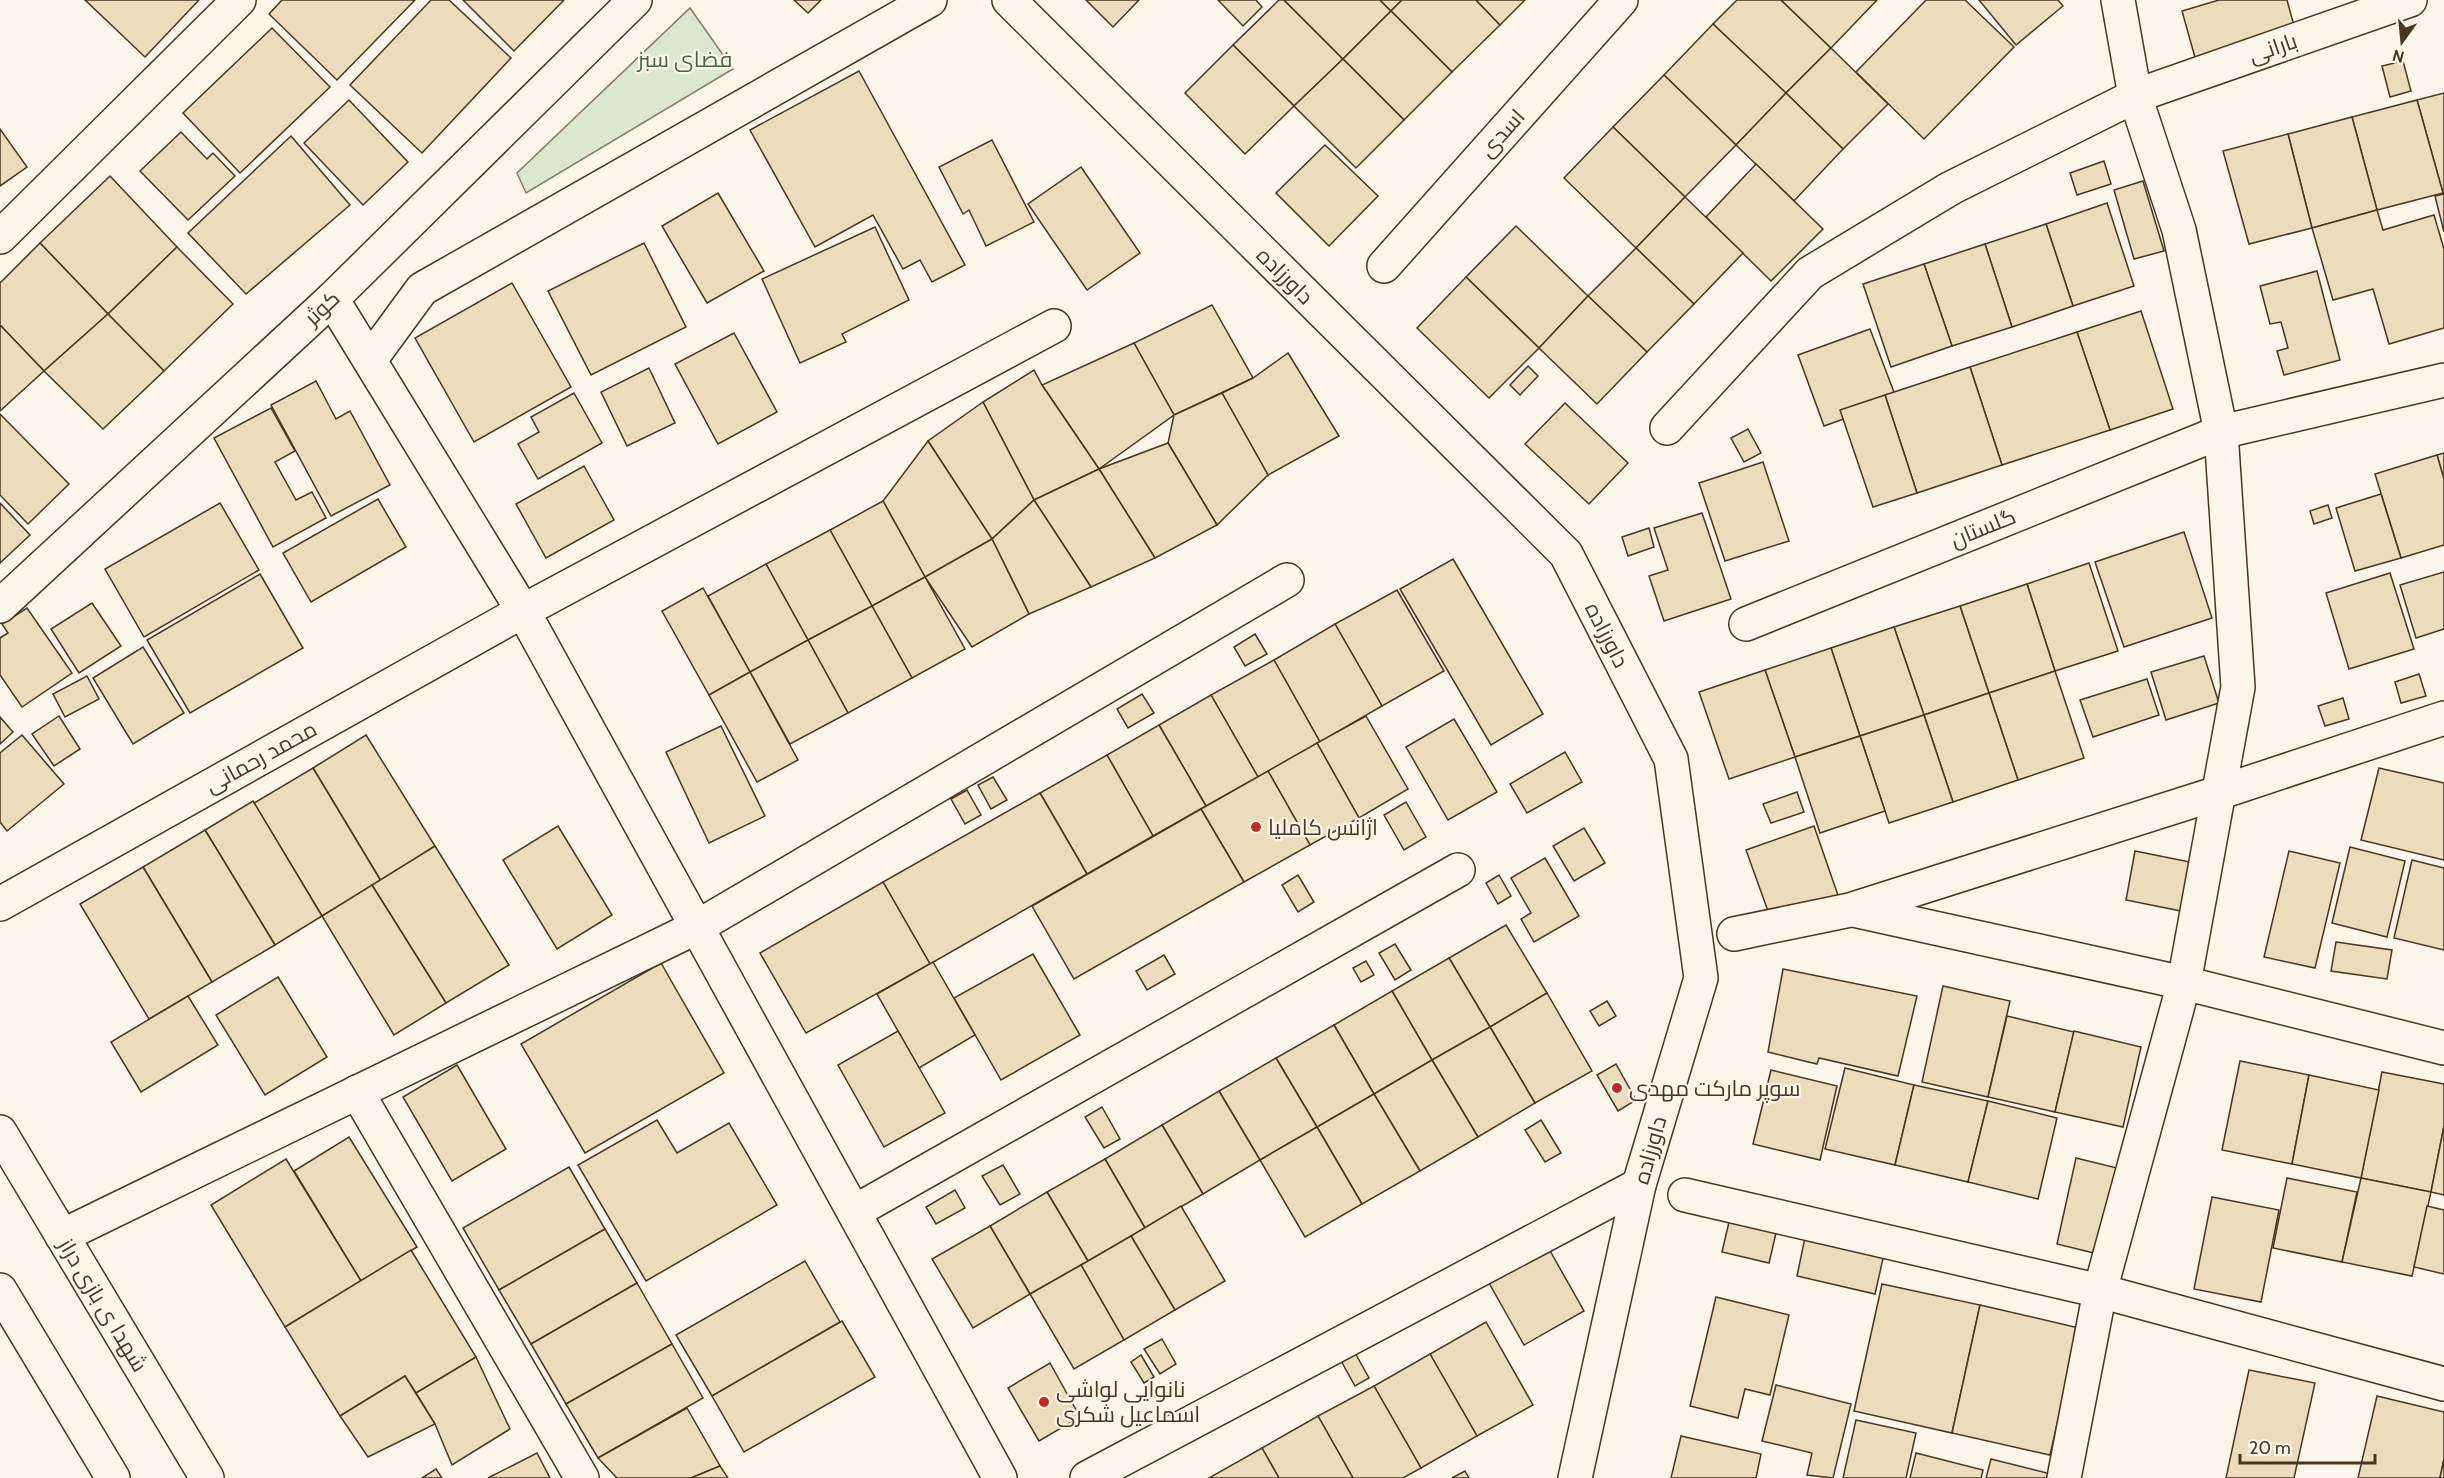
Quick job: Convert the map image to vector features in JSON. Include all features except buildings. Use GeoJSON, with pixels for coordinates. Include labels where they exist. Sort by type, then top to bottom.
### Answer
{"type":"FeatureCollection","features":[{"type":"Feature","properties":{"kind":"street"},"geometry":{"type":"LineString","coordinates":[[0,237],[239,0]]}},
{"type":"Feature","properties":{"kind":"street","name":"کوثر"},"geometry":{"type":"LineString","coordinates":[[0,606],[332,299],[635,0]]}},
{"type":"Feature","properties":{"kind":"street"},"geometry":{"type":"LineString","coordinates":[[370,360],[422,290],[930,0]]}},
{"type":"Feature","properties":{"kind":"street","name":"داورزاده"},"geometry":{"type":"LineString","coordinates":[[1008,0],[1566,554],[1671,759],[1701,978],[1639,1185],[1575,1478]]}},
{"type":"Feature","properties":{"kind":"street","name":"اسدی"},"geometry":{"type":"LineString","coordinates":[[1384,266],[1621,0]]}},
{"type":"Feature","properties":{"kind":"street"},"geometry":{"type":"LineString","coordinates":[[2064,1478],[2100,1291],[2184,983],[2238,687],[2221,432],[2179,230],[2135,96],[2118,0]]}},
{"type":"Feature","properties":{"kind":"street","name":"بارانی"},"geometry":{"type":"LineString","coordinates":[[1667,428],[1810,273],[1951,188],[2135,96],[2410,0]]}},
{"type":"Feature","properties":{"kind":"street"},"geometry":{"type":"LineString","coordinates":[[332,299],[523,610],[1000,1478]]}},
{"type":"Feature","properties":{"kind":"street","name":"محمد رحمانی"},"geometry":{"type":"LineString","coordinates":[[0,904],[523,610],[1054,326]]}},
{"type":"Feature","properties":{"kind":"street","name":"گلستان"},"geometry":{"type":"LineString","coordinates":[[1746,624],[2221,432],[2444,380]]}},
{"type":"Feature","properties":{"kind":"street"},"geometry":{"type":"LineString","coordinates":[[62,1236],[697,927],[1287,580]]}},
{"type":"Feature","properties":{"kind":"street"},"geometry":{"type":"LineString","coordinates":[[1734,934],[1850,910],[2218,793],[2444,718]]}},
{"type":"Feature","properties":{"kind":"street"},"geometry":{"type":"LineString","coordinates":[[854,1212],[1458,870]]}},
{"type":"Feature","properties":{"kind":"street"},"geometry":{"type":"LineString","coordinates":[[1850,910],[2184,983],[2444,1048]]}},
{"type":"Feature","properties":{"kind":"street"},"geometry":{"type":"LineString","coordinates":[[357,1092],[582,1478]]}},
{"type":"Feature","properties":{"kind":"street","name":"شهدا ی بازی دراز"},"geometry":{"type":"LineString","coordinates":[[0,1132],[207,1478]]}},
{"type":"Feature","properties":{"kind":"street"},"geometry":{"type":"LineString","coordinates":[[1087,1478],[1639,1185]]}},
{"type":"Feature","properties":{"kind":"street"},"geometry":{"type":"LineString","coordinates":[[1685,1195],[2100,1291],[2444,1384]]}},
{"type":"Feature","properties":{"kind":"street"},"geometry":{"type":"LineString","coordinates":[[0,1290],[113,1478]]}},
{"type":"Feature","properties":{"kind":"green space","name":"فضای سبز"},"geometry":{"type":"Polygon","coordinates":[[[690,8],[733,69],[526,193],[517,173],[690,8]]]}},
{"type":"Feature","properties":{"kind":"place","name":"اژانس کاملیا"},"geometry":{"type":"Point","coordinates":[1256,827]}},
{"type":"Feature","properties":{"kind":"place","name":"سوپر مارکت مهدی"},"geometry":{"type":"Point","coordinates":[1617,1088]}},
{"type":"Feature","properties":{"kind":"place","name":"نانوایی لواشی اسماعیل شکری"},"geometry":{"type":"Point","coordinates":[1044,1402]}}]}
